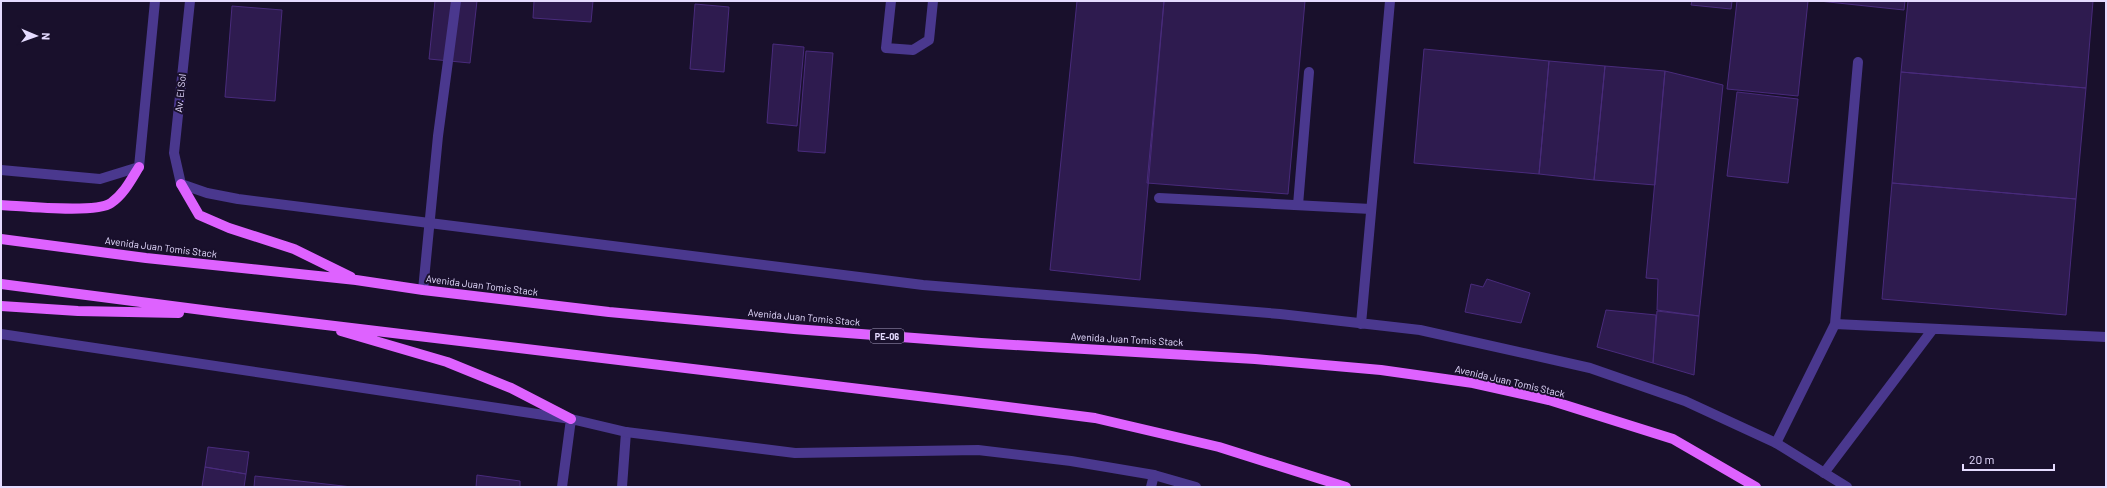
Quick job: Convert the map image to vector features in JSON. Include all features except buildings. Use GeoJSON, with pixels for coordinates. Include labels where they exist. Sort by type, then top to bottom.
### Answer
{"type":"FeatureCollection","features":[{"type":"Feature","properties":{"kind":"main road"},"geometry":{"type":"LineString","coordinates":[[1,204],[79,209],[110,204],[126,189],[139,167]]}},
{"type":"Feature","properties":{"kind":"main road"},"geometry":{"type":"LineString","coordinates":[[181,184],[199,214],[229,228],[294,249],[356,280]]}},
{"type":"Feature","properties":{"kind":"main road","name":"Avenida Juan Tomis Stack"},"geometry":{"type":"LineString","coordinates":[[1,239],[146,258],[356,280],[423,290],[609,312],[794,329],[973,342],[1255,359],[1381,370],[1473,383],[1549,400],[1673,438],[1756,487]]}},
{"type":"Feature","properties":{"kind":"main road"},"geometry":{"type":"LineString","coordinates":[[1,284],[226,313],[1095,418],[1219,447],[1346,487]]}},
{"type":"Feature","properties":{"kind":"main road"},"geometry":{"type":"LineString","coordinates":[[1,306],[78,311],[226,313]]}},
{"type":"Feature","properties":{"kind":"main road"},"geometry":{"type":"LineString","coordinates":[[312,323],[447,362],[511,388],[571,419]]}},
{"type":"Feature","properties":{"kind":"street"},"geometry":{"type":"LineString","coordinates":[[1,170],[100,179],[139,167],[155,1]]}},
{"type":"Feature","properties":{"kind":"street","name":"Av. El Sol"},"geometry":{"type":"LineString","coordinates":[[181,184],[174,153],[190,1]]}},
{"type":"Feature","properties":{"kind":"street"},"geometry":{"type":"LineString","coordinates":[[423,290],[438,136],[456,1]]}},
{"type":"Feature","properties":{"kind":"street"},"geometry":{"type":"LineString","coordinates":[[891,1],[886,48],[913,50],[929,40],[933,1]]}},
{"type":"Feature","properties":{"kind":"street"},"geometry":{"type":"LineString","coordinates":[[1361,324],[1390,1]]}},
{"type":"Feature","properties":{"kind":"street"},"geometry":{"type":"LineString","coordinates":[[1776,443],[1835,324],[1858,62]]}},
{"type":"Feature","properties":{"kind":"street"},"geometry":{"type":"LineString","coordinates":[[1298,205],[1309,72]]}},
{"type":"Feature","properties":{"kind":"street"},"geometry":{"type":"LineString","coordinates":[[181,184],[207,193],[238,199],[923,285],[1280,314],[1420,330],[1590,368],[1684,401],[1776,443],[1847,487]]}},
{"type":"Feature","properties":{"kind":"street"},"geometry":{"type":"LineString","coordinates":[[1159,198],[1371,208]]}},
{"type":"Feature","properties":{"kind":"street"},"geometry":{"type":"LineString","coordinates":[[1835,324],[2106,337]]}},
{"type":"Feature","properties":{"kind":"street"},"geometry":{"type":"LineString","coordinates":[[1824,473],[1933,328]]}},
{"type":"Feature","properties":{"kind":"street"},"geometry":{"type":"LineString","coordinates":[[1,334],[571,419],[626,432],[795,453],[978,450],[1071,461],[1154,475],[1196,487]]}},
{"type":"Feature","properties":{"kind":"street"},"geometry":{"type":"LineString","coordinates":[[562,487],[571,419]]}},
{"type":"Feature","properties":{"kind":"street"},"geometry":{"type":"LineString","coordinates":[[622,487],[626,432]]}},
{"type":"Feature","properties":{"kind":"street"},"geometry":{"type":"LineString","coordinates":[[1151,487],[1154,475]]}}]}
